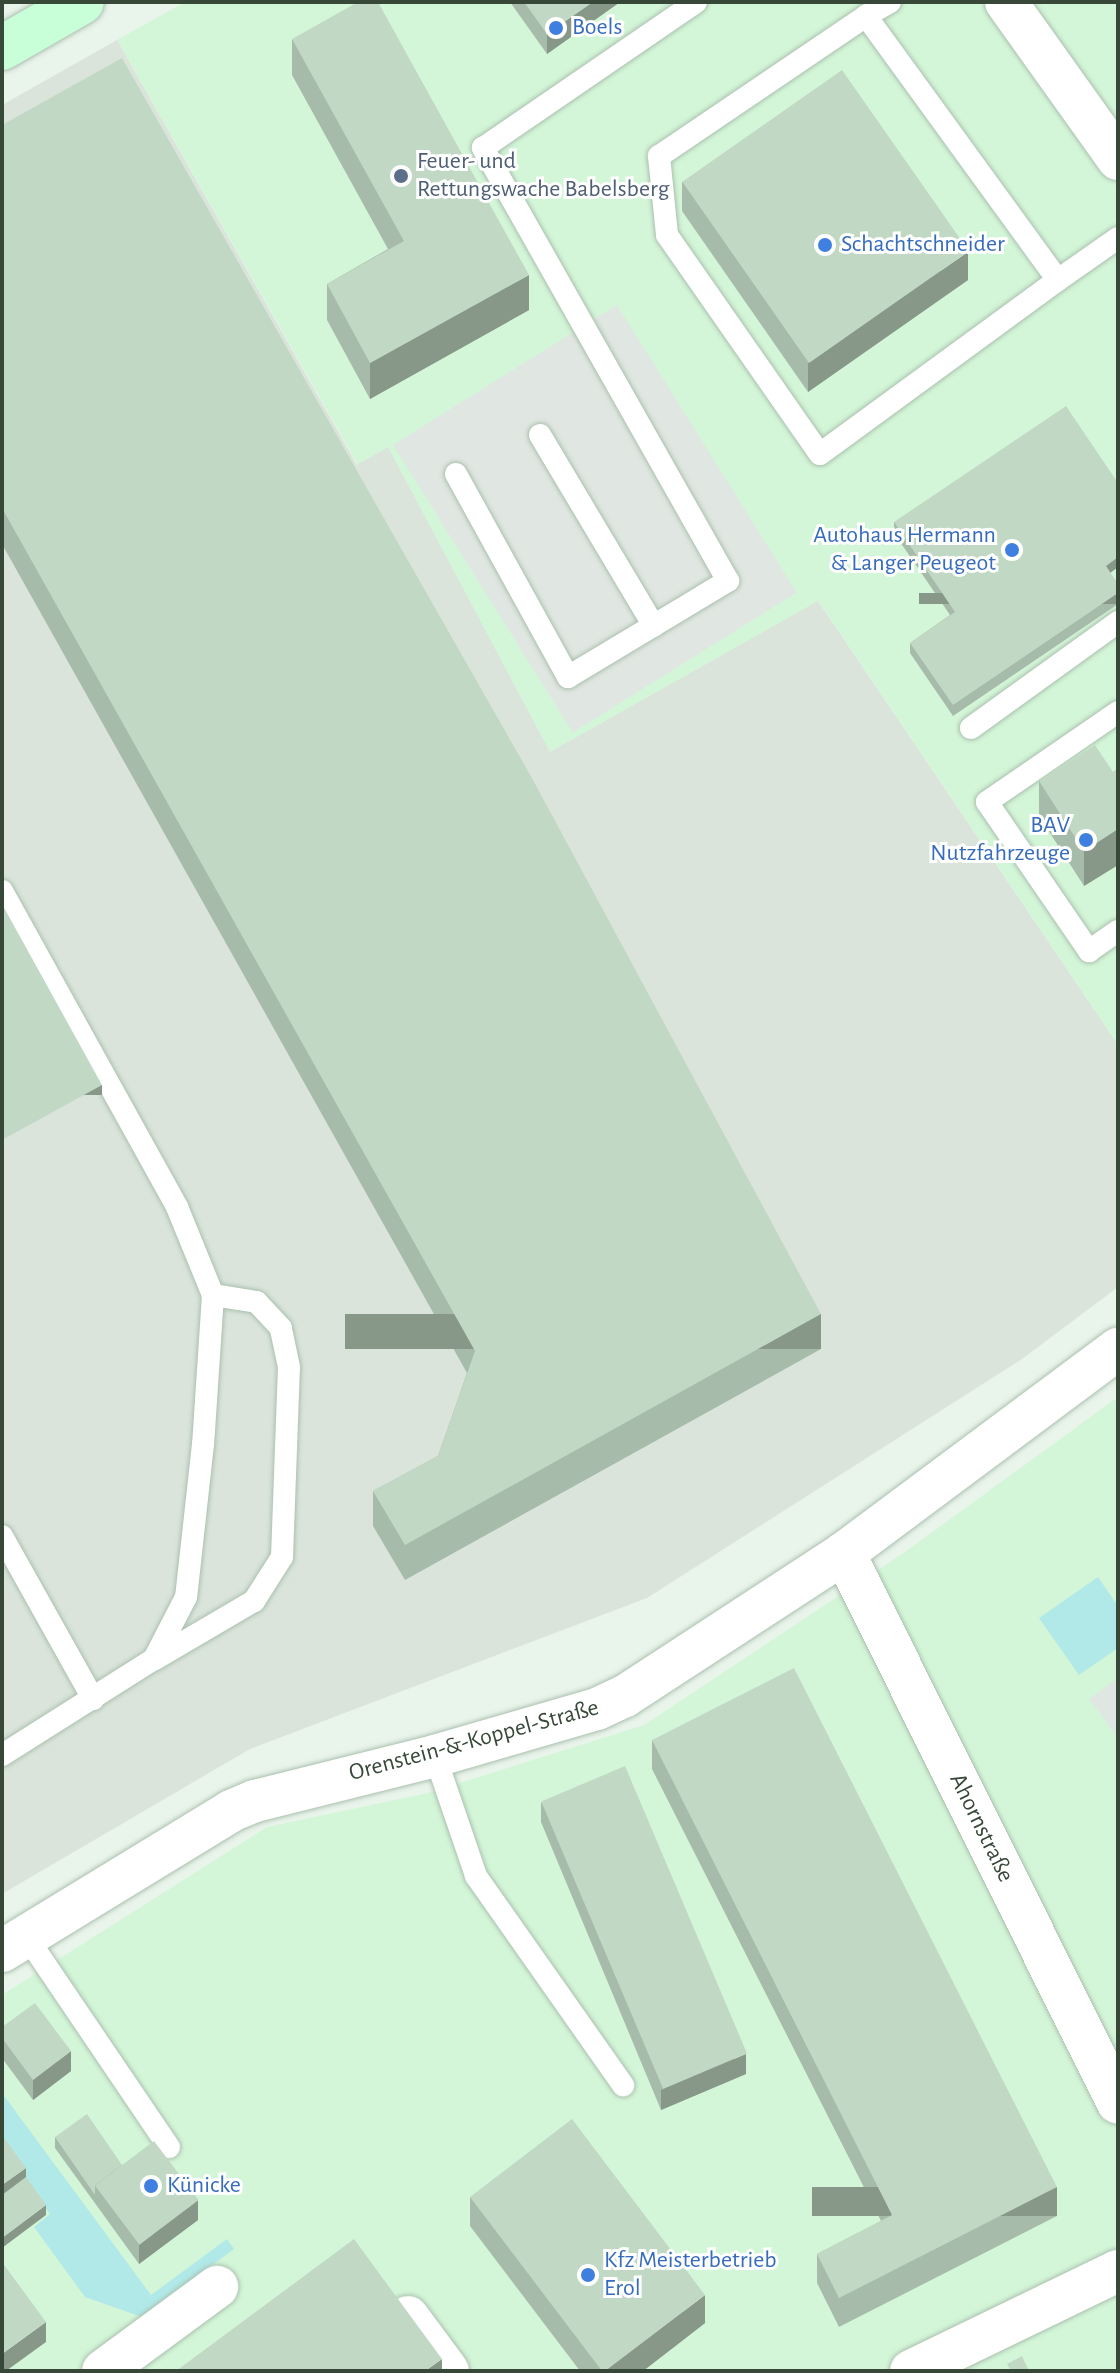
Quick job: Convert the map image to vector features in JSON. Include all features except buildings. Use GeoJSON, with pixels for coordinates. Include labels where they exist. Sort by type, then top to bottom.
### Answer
{"type":"FeatureCollection","features":[{"type":"Feature","properties":{"kind":"street"},"geometry":{"type":"LineString","coordinates":[[2,48],[82,2]]}},
{"type":"Feature","properties":{"kind":"street"},"geometry":{"type":"LineString","coordinates":[[1006,2],[1118,159]]}},
{"type":"Feature","properties":{"kind":"street","name":"Orenstein-&-Koppel-Straße"},"geometry":{"type":"LineString","coordinates":[[14,1944],[231,1811],[284,1792],[435,1756],[597,1709],[625,1696],[844,1553],[1118,1349]]}},
{"type":"Feature","properties":{"kind":"street","name":"Ahornstraße"},"geometry":{"type":"LineString","coordinates":[[844,1553],[1118,2103]]}},
{"type":"Feature","properties":{"kind":"street"},"geometry":{"type":"LineString","coordinates":[[911,2371],[1118,2271]]}},
{"type":"Feature","properties":{"kind":"street"},"geometry":{"type":"LineString","coordinates":[[383,2283],[448,2371]]}},
{"type":"Feature","properties":{"kind":"street"},"geometry":{"type":"LineString","coordinates":[[103,2371],[217,2287]]}},
{"type":"Feature","properties":{"kind":"lane"},"geometry":{"type":"LineString","coordinates":[[456,474],[568,677],[728,581],[483,148],[696,2]]}},
{"type":"Feature","properties":{"kind":"lane"},"geometry":{"type":"LineString","coordinates":[[890,2],[659,156],[667,235],[820,454],[1118,238]]}},
{"type":"Feature","properties":{"kind":"lane"},"geometry":{"type":"LineString","coordinates":[[866,16],[1058,280]]}},
{"type":"Feature","properties":{"kind":"lane"},"geometry":{"type":"LineString","coordinates":[[540,435],[654,626]]}},
{"type":"Feature","properties":{"kind":"lane"},"geometry":{"type":"LineString","coordinates":[[971,728],[1118,622]]}},
{"type":"Feature","properties":{"kind":"lane"},"geometry":{"type":"LineString","coordinates":[[1118,712],[987,802],[1089,951],[1118,931]]}},
{"type":"Feature","properties":{"kind":"lane"},"geometry":{"type":"LineString","coordinates":[[2,891],[177,1207],[213,1295],[203,1444],[186,1597],[154,1659]]}},
{"type":"Feature","properties":{"kind":"lane"},"geometry":{"type":"LineString","coordinates":[[2,1755],[154,1659],[254,1601],[282,1557],[289,1367],[281,1328],[257,1302],[213,1295]]}},
{"type":"Feature","properties":{"kind":"lane"},"geometry":{"type":"LineString","coordinates":[[2,1536],[93,1699]]}},
{"type":"Feature","properties":{"kind":"lane"},"geometry":{"type":"LineString","coordinates":[[435,1756],[476,1876],[623,2085]]}},
{"type":"Feature","properties":{"kind":"lane"},"geometry":{"type":"LineString","coordinates":[[14,1944],[169,2147]]}},
{"type":"Feature","properties":{"kind":"shaded area"},"geometry":{"type":"Polygon","coordinates":[[[185,2],[1118,2],[1118,1045],[819,602],[550,753],[388,448],[358,465],[117,40],[185,2]]]}},
{"type":"Feature","properties":{"kind":"shaded area"},"geometry":{"type":"Polygon","coordinates":[[[117,40],[357,465],[388,447],[550,752],[818,601],[1118,1045],[1118,1287],[1022,1359],[647,1598],[250,1749],[2,1894],[2,105],[117,40]]]}},
{"type":"Feature","properties":{"kind":"shaded area"},"geometry":{"type":"Polygon","coordinates":[[[617,305],[797,592],[573,732],[393,445],[617,305]]]}},
{"type":"Feature","properties":{"kind":"shaded area"},"geometry":{"type":"Polygon","coordinates":[[[1118,1397],[1118,2371],[2,2371],[2,1995],[267,1827],[428,1793],[644,1725],[905,1552],[1118,1397]]]}},
{"type":"Feature","properties":{"kind":"shaded area"},"geometry":{"type":"Polygon","coordinates":[[[1098,1577],[1118,1606],[1118,1648],[1079,1675],[1039,1618],[1098,1577]]]}},
{"type":"Feature","properties":{"kind":"shaded area"},"geometry":{"type":"Polygon","coordinates":[[[1118,1678],[1118,1738],[1089,1699],[1118,1678]]]}},
{"type":"Feature","properties":{"kind":"shaded area"},"geometry":{"type":"Polygon","coordinates":[[[2,2093],[151,2295],[227,2239],[234,2249],[142,2317],[85,2297],[34,2227],[50,2214],[2,2149],[2,2093]]]}},
{"type":"Feature","properties":{"kind":"place","name":"Boels"},"geometry":{"type":"Point","coordinates":[556,28]}},
{"type":"Feature","properties":{"kind":"place","name":"Feuer- und Rettungswache Babelsberg"},"geometry":{"type":"Point","coordinates":[401,176]}},
{"type":"Feature","properties":{"kind":"place","name":"Schachtschneider"},"geometry":{"type":"Point","coordinates":[825,245]}},
{"type":"Feature","properties":{"kind":"place","name":"Autohaus Hermann & Langer Peugeot"},"geometry":{"type":"Point","coordinates":[1012,550]}},
{"type":"Feature","properties":{"kind":"place","name":"BAV Nutzfahrzeuge"},"geometry":{"type":"Point","coordinates":[1086,840]}},
{"type":"Feature","properties":{"kind":"place","name":"Künicke"},"geometry":{"type":"Point","coordinates":[151,2186]}},
{"type":"Feature","properties":{"kind":"place","name":"Kfz Meisterbetrieb Erol"},"geometry":{"type":"Point","coordinates":[588,2275]}}]}
